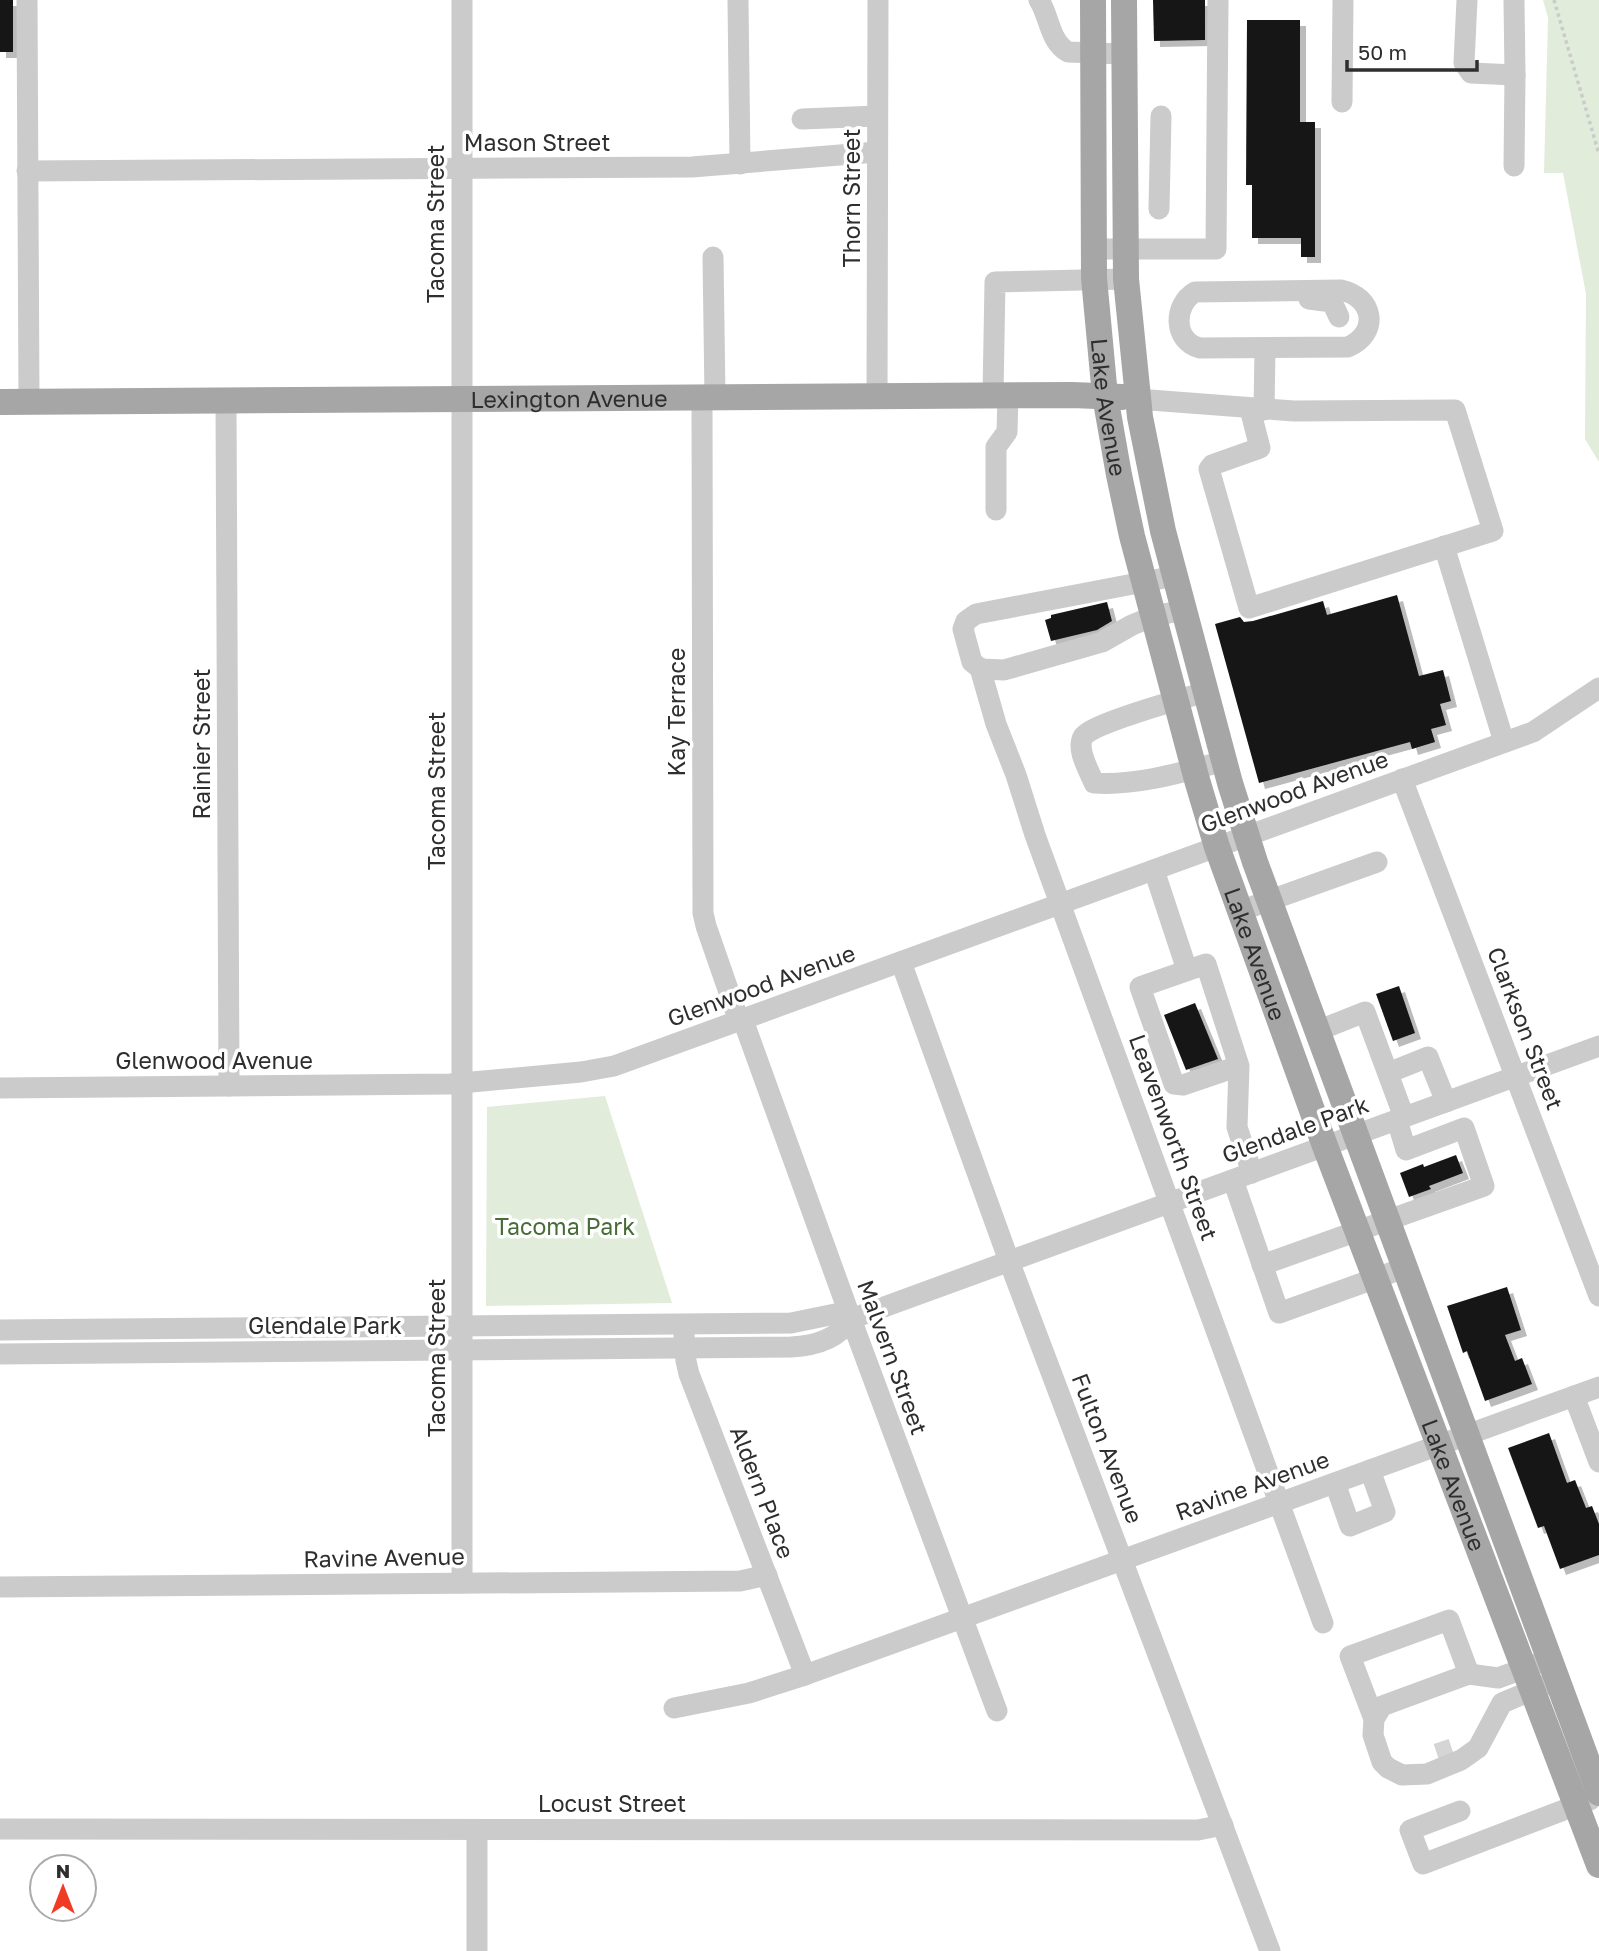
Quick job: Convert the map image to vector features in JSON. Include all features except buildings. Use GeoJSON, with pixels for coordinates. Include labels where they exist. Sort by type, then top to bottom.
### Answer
{"type":"FeatureCollection","features":[{"type":"Feature","properties":{"kind":"main road","name":"Lake Avenue"},"geometry":{"type":"LineString","coordinates":[[1093,0],[1093,249],[1105,396],[1119,475],[1144,581],[1194,769],[1217,847],[1240,911],[1438,1446],[1541,1675],[1590,1797],[1599,1866]]}},
{"type":"Feature","properties":{"kind":"main road","name":"Lake Avenue"},"geometry":{"type":"LineString","coordinates":[[1124,0],[1126,279],[1137,399],[1154,492],[1246,836],[1354,1135],[1467,1435],[1541,1675]]}},
{"type":"Feature","properties":{"kind":"main road","name":"Lexington Avenue"},"geometry":{"type":"LineString","coordinates":[[0,402],[1000,395],[1137,399]]}},
{"type":"Feature","properties":{"kind":"street"},"geometry":{"type":"LineString","coordinates":[[27,0],[29,402]]}},
{"type":"Feature","properties":{"kind":"street","name":"Tacoma Street"},"geometry":{"type":"LineString","coordinates":[[462,0],[462,1583]]}},
{"type":"Feature","properties":{"kind":"street"},"geometry":{"type":"LineString","coordinates":[[738,0],[740,164]]}},
{"type":"Feature","properties":{"kind":"street","name":"Thorn Street"},"geometry":{"type":"LineString","coordinates":[[877,396],[878,0]]}},
{"type":"Feature","properties":{"kind":"street"},"geometry":{"type":"LineString","coordinates":[[1039,0],[1047,12],[1052,35],[1061,49],[1068,52],[1124,54]]}},
{"type":"Feature","properties":{"kind":"street"},"geometry":{"type":"LineString","coordinates":[[1093,249],[1216,249],[1218,0]]}},
{"type":"Feature","properties":{"kind":"street"},"geometry":{"type":"LineString","coordinates":[[1342,102],[1343,0]]}},
{"type":"Feature","properties":{"kind":"street"},"geometry":{"type":"LineString","coordinates":[[1467,0],[1464,63],[1471,73],[1515,75]]}},
{"type":"Feature","properties":{"kind":"street"},"geometry":{"type":"LineString","coordinates":[[1514,0],[1514,166]]}},
{"type":"Feature","properties":{"kind":"street"},"geometry":{"type":"LineString","coordinates":[[802,119],[877,116]]}},
{"type":"Feature","properties":{"kind":"street"},"geometry":{"type":"LineString","coordinates":[[1159,209],[1161,116]]}},
{"type":"Feature","properties":{"kind":"street","name":"Mason Street"},"geometry":{"type":"LineString","coordinates":[[27,171],[705,167],[877,152]]}},
{"type":"Feature","properties":{"kind":"street","name":"Kay Terrace"},"geometry":{"type":"LineString","coordinates":[[713,257],[708,397],[703,913],[741,1020]]}},
{"type":"Feature","properties":{"kind":"street"},"geometry":{"type":"LineString","coordinates":[[996,510],[996,447],[1007,432],[1000,395],[995,282],[1126,279]]}},
{"type":"Feature","properties":{"kind":"street"},"geometry":{"type":"LineString","coordinates":[[1341,290],[1364,302],[1368,310],[1368,329],[1357,344],[1349,347],[1299,349],[1200,348],[1186,342],[1180,327],[1181,307],[1189,296],[1205,291],[1341,290]]}},
{"type":"Feature","properties":{"kind":"street"},"geometry":{"type":"LineString","coordinates":[[1205,291],[1213,298],[1223,300],[1332,302],[1339,320],[1337,330],[1331,336],[1308,343],[1299,349]]}},
{"type":"Feature","properties":{"kind":"street"},"geometry":{"type":"LineString","coordinates":[[1137,399],[1257,409],[1455,410],[1493,531],[1249,608],[1209,468],[1260,448],[1257,409],[1265,349]]}},
{"type":"Feature","properties":{"kind":"street","name":"Rainier Street"},"geometry":{"type":"LineString","coordinates":[[226,401],[229,1086]]}},
{"type":"Feature","properties":{"kind":"street"},"geometry":{"type":"LineString","coordinates":[[1444,546],[1504,742]]}},
{"type":"Feature","properties":{"kind":"street"},"geometry":{"type":"LineString","coordinates":[[1144,581],[1175,576]]}},
{"type":"Feature","properties":{"kind":"street","name":"Leavenworth Street"},"geometry":{"type":"LineString","coordinates":[[1144,581],[987,610],[970,617],[963,629],[972,662],[980,668],[996,724],[1035,835],[1323,1623]]}},
{"type":"Feature","properties":{"kind":"street"},"geometry":{"type":"LineString","coordinates":[[980,668],[1004,670],[1066,653],[1107,640],[1154,616],[1184,610]]}},
{"type":"Feature","properties":{"kind":"street","name":"Glenwood Avenue"},"geometry":{"type":"LineString","coordinates":[[0,1088],[462,1083],[603,1069],[1533,732],[1599,688]]}},
{"type":"Feature","properties":{"kind":"street"},"geometry":{"type":"LineString","coordinates":[[1206,692],[1087,732],[1082,739],[1083,755],[1094,783],[1105,784],[1158,777],[1224,761]]}},
{"type":"Feature","properties":{"kind":"street","name":"Clarkson Street"},"geometry":{"type":"LineString","coordinates":[[1402,779],[1599,1296]]}},
{"type":"Feature","properties":{"kind":"street"},"geometry":{"type":"LineString","coordinates":[[1240,911],[1377,862]]}},
{"type":"Feature","properties":{"kind":"street"},"geometry":{"type":"LineString","coordinates":[[1154,870],[1187,970]]}},
{"type":"Feature","properties":{"kind":"street","name":"Fulton Avenue"},"geometry":{"type":"LineString","coordinates":[[901,962],[1009,1261],[1270,1951]]}},
{"type":"Feature","properties":{"kind":"street"},"geometry":{"type":"LineString","coordinates":[[1239,1066],[1183,1085],[1174,1084],[1140,987],[1206,964],[1239,1066],[1237,1127],[1242,1176],[1262,1265],[1279,1313],[1404,1268]]}},
{"type":"Feature","properties":{"kind":"street"},"geometry":{"type":"LineString","coordinates":[[1317,1031],[1365,1012],[1388,1073],[1406,1150],[1464,1128]]}},
{"type":"Feature","properties":{"kind":"street","name":"Malvern Street"},"geometry":{"type":"LineString","coordinates":[[741,1020],[998,1711]]}},
{"type":"Feature","properties":{"kind":"street","name":"Glendale Park"},"geometry":{"type":"LineString","coordinates":[[0,1354],[809,1345],[838,1334],[850,1319],[1599,1046]]}},
{"type":"Feature","properties":{"kind":"street"},"geometry":{"type":"LineString","coordinates":[[1262,1265],[1484,1186],[1464,1128],[1428,1057],[1388,1073]]}},
{"type":"Feature","properties":{"kind":"street","name":"Glendale Park"},"geometry":{"type":"LineString","coordinates":[[0,1330],[797,1323],[835,1314],[850,1319]]}},
{"type":"Feature","properties":{"kind":"street","name":"Aldern Place"},"geometry":{"type":"LineString","coordinates":[[684,1324],[684,1348],[689,1374],[805,1675]]}},
{"type":"Feature","properties":{"kind":"street","name":"Ravine Avenue"},"geometry":{"type":"LineString","coordinates":[[674,1708],[727,1699],[805,1675],[1599,1387]]}},
{"type":"Feature","properties":{"kind":"street"},"geometry":{"type":"LineString","coordinates":[[1574,1396],[1599,1462]]}},
{"type":"Feature","properties":{"kind":"street"},"geometry":{"type":"LineString","coordinates":[[1335,1483],[1350,1525],[1385,1512],[1370,1471]]}},
{"type":"Feature","properties":{"kind":"street","name":"Ravine Avenue"},"geometry":{"type":"LineString","coordinates":[[0,1587],[740,1581],[767,1575]]}},
{"type":"Feature","properties":{"kind":"street"},"geometry":{"type":"LineString","coordinates":[[1469,1674],[1449,1620],[1350,1656],[1374,1719],[1373,1735],[1382,1762],[1388,1768],[1402,1775],[1427,1774],[1461,1760],[1478,1748],[1502,1703],[1541,1675]]}},
{"type":"Feature","properties":{"kind":"street"},"geometry":{"type":"LineString","coordinates":[[1374,1719],[1382,1706],[1469,1674],[1497,1678],[1541,1675]]}},
{"type":"Feature","properties":{"kind":"street"},"geometry":{"type":"LineString","coordinates":[[1402,1699],[1388,1721],[1386,1736],[1396,1762],[1405,1765],[1445,1752],[1487,1732]]}},
{"type":"Feature","properties":{"kind":"street"},"geometry":{"type":"LineString","coordinates":[[1460,1811],[1410,1830],[1423,1864],[1590,1797]]}},
{"type":"Feature","properties":{"kind":"street","name":"Locust Street"},"geometry":{"type":"LineString","coordinates":[[0,1829],[1198,1830],[1223,1825]]}},
{"type":"Feature","properties":{"kind":"street"},"geometry":{"type":"LineString","coordinates":[[477,1830],[477,1951]]}},
{"type":"Feature","properties":{"kind":"path"},"geometry":{"type":"LineString","coordinates":[[1554,0],[1599,154]]}},
{"type":"Feature","properties":{"kind":"green space"},"geometry":{"type":"Polygon","coordinates":[[[1543,0],[1599,0],[1599,462],[1585,439],[1586,294],[1563,173],[1544,173],[1548,18],[1543,0]]]}},
{"type":"Feature","properties":{"kind":"green space","name":"Tacoma Park"},"geometry":{"type":"Polygon","coordinates":[[[605,1096],[672,1303],[486,1306],[487,1107],[605,1096]]]}},
{"type":"Feature","properties":{"kind":"tunnel"},"geometry":{"type":"LineString","coordinates":[[1437,1754],[1452,1749]]}}]}
